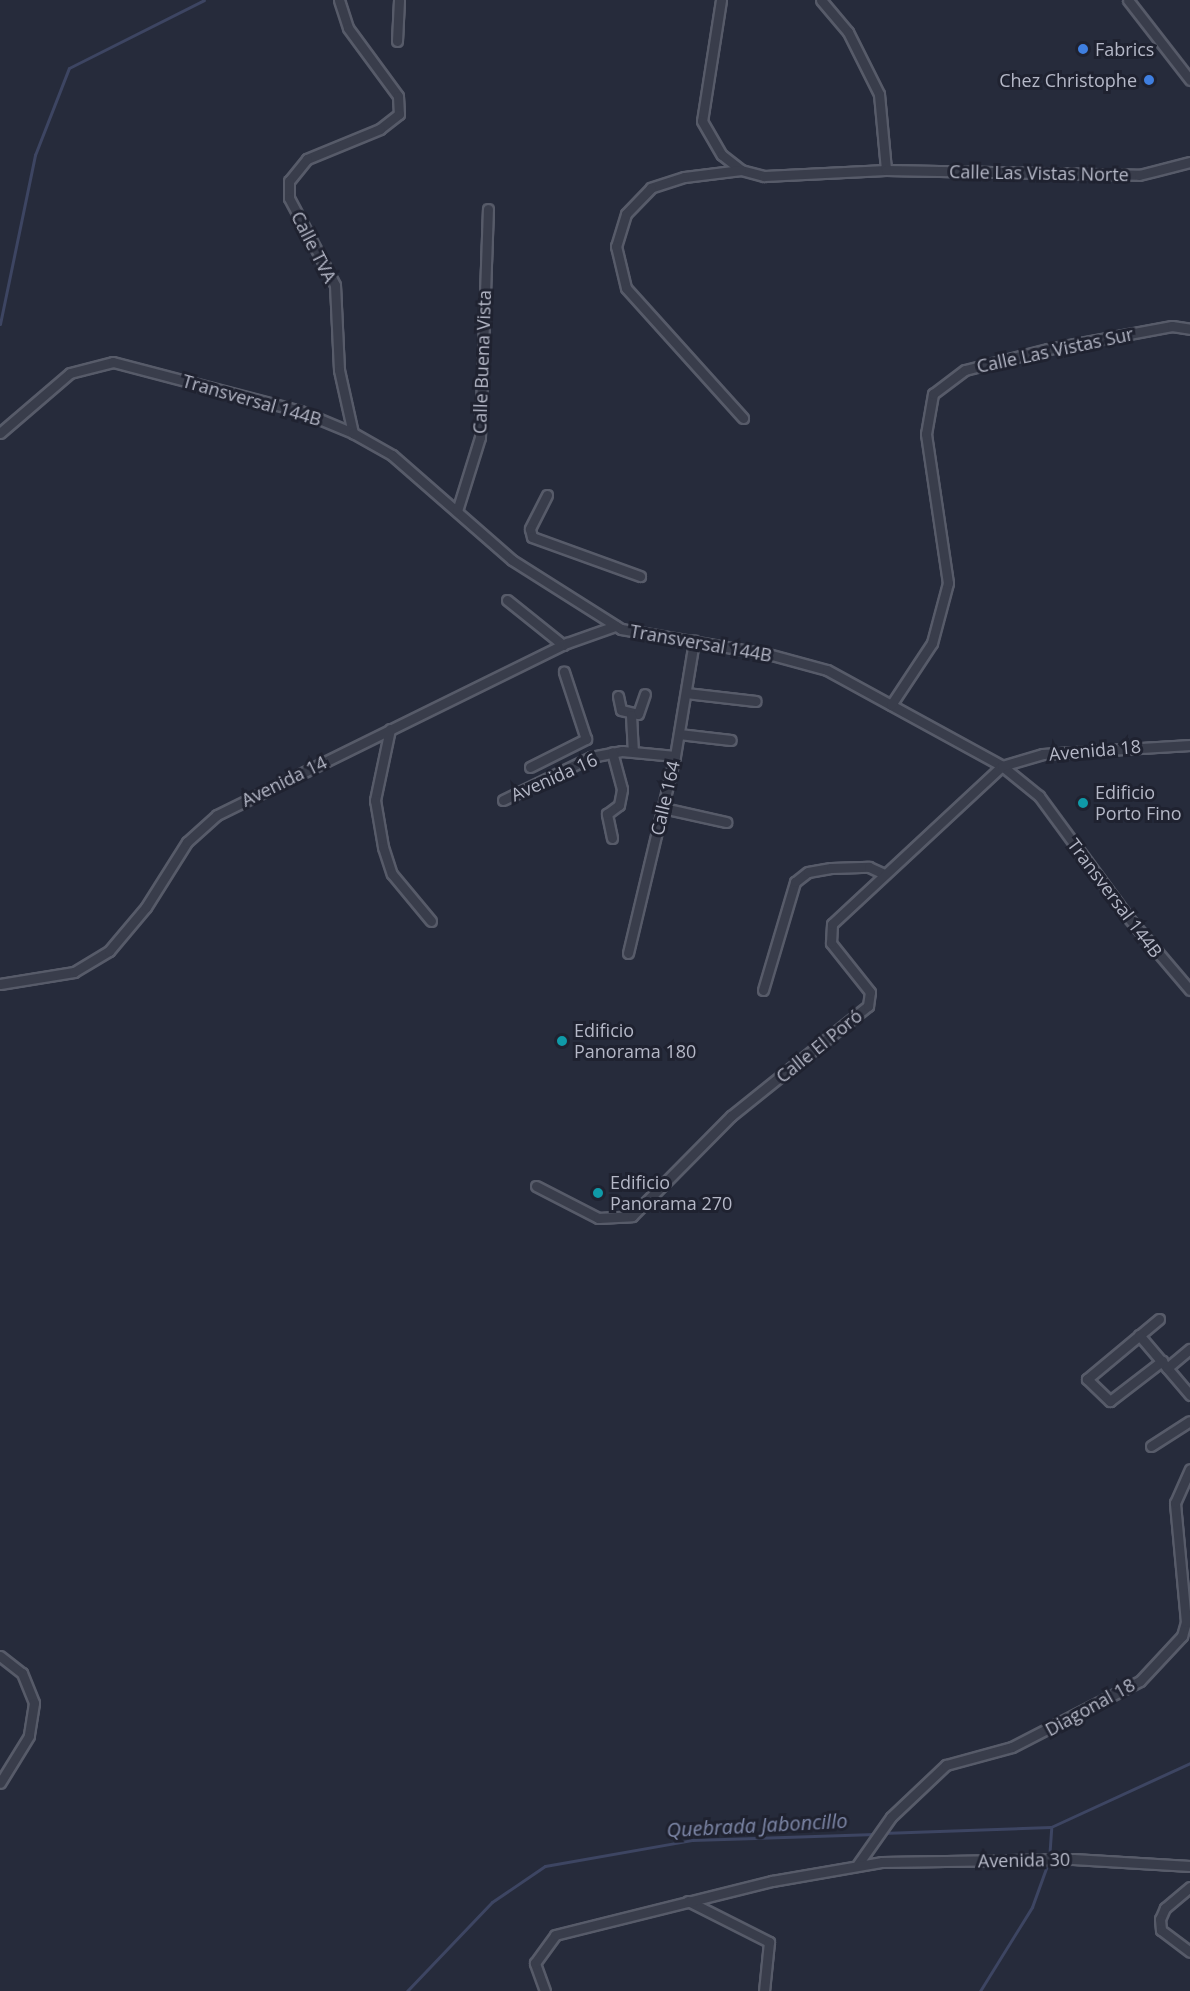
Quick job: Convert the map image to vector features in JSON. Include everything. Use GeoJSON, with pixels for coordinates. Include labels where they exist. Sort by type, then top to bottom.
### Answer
{"type":"FeatureCollection","features":[{"type":"Feature","properties":{"kind":"street","name":"Calle TVA"},"geometry":{"type":"LineString","coordinates":[[339,0],[348,28],[398,96],[399,114],[380,129],[307,159],[289,181],[289,198],[335,285],[339,370],[353,433]]}},
{"type":"Feature","properties":{"kind":"street"},"geometry":{"type":"LineString","coordinates":[[397,41],[399,0]]}},
{"type":"Feature","properties":{"kind":"street"},"geometry":{"type":"LineString","coordinates":[[721,0],[702,121],[712,144],[741,170]]}},
{"type":"Feature","properties":{"kind":"street"},"geometry":{"type":"LineString","coordinates":[[821,0],[848,32],[879,94],[886,170]]}},
{"type":"Feature","properties":{"kind":"street"},"geometry":{"type":"LineString","coordinates":[[1128,0],[1190,80]]}},
{"type":"Feature","properties":{"kind":"street","name":"Calle Las Vistas Norte"},"geometry":{"type":"LineString","coordinates":[[743,418],[626,288],[616,246],[626,214],[651,188],[684,177],[741,170],[796,177],[886,170],[1139,175],[1190,162]]}},
{"type":"Feature","properties":{"kind":"street","name":"Calle Buena Vista"},"geometry":{"type":"LineString","coordinates":[[457,511],[480,436],[488,209]]}},
{"type":"Feature","properties":{"kind":"street","name":"Calle Las Vistas Sur"},"geometry":{"type":"LineString","coordinates":[[891,705],[932,643],[948,583],[926,434],[933,394],[964,370],[1048,349],[1172,326],[1190,329]]}},
{"type":"Feature","properties":{"kind":"street","name":"Transversal 144B"},"geometry":{"type":"LineString","coordinates":[[0,433],[70,373],[113,362],[300,411],[353,433],[392,455],[512,560],[634,636],[694,641],[827,670],[1002,766],[1039,796],[1100,878],[1190,990]]}},
{"type":"Feature","properties":{"kind":"street"},"geometry":{"type":"LineString","coordinates":[[547,495],[530,529],[532,537],[640,576]]}},
{"type":"Feature","properties":{"kind":"street"},"geometry":{"type":"LineString","coordinates":[[507,600],[563,645]]}},
{"type":"Feature","properties":{"kind":"street","name":"Avenida 14"},"geometry":{"type":"LineString","coordinates":[[0,984],[46,980],[93,963],[146,908],[187,842],[217,815],[563,645],[615,626]]}},
{"type":"Feature","properties":{"kind":"street","name":"Calle 164"},"geometry":{"type":"LineString","coordinates":[[628,953],[675,756],[694,641]]}},
{"type":"Feature","properties":{"kind":"street"},"geometry":{"type":"LineString","coordinates":[[544,778],[534,766],[586,739],[564,672]]}},
{"type":"Feature","properties":{"kind":"street"},"geometry":{"type":"LineString","coordinates":[[686,693],[756,701]]}},
{"type":"Feature","properties":{"kind":"street"},"geometry":{"type":"LineString","coordinates":[[618,696],[621,710],[631,715],[642,711],[645,694]]}},
{"type":"Feature","properties":{"kind":"street"},"geometry":{"type":"LineString","coordinates":[[631,715],[633,751]]}},
{"type":"Feature","properties":{"kind":"street"},"geometry":{"type":"LineString","coordinates":[[390,729],[375,800],[383,846],[392,874],[431,921]]}},
{"type":"Feature","properties":{"kind":"street"},"geometry":{"type":"LineString","coordinates":[[679,734],[732,740]]}},
{"type":"Feature","properties":{"kind":"street","name":"Avenida 18"},"geometry":{"type":"LineString","coordinates":[[1002,766],[1043,754],[1190,745]]}},
{"type":"Feature","properties":{"kind":"street","name":"Avenida 16"},"geometry":{"type":"LineString","coordinates":[[503,800],[544,778],[612,753],[633,751],[675,756]]}},
{"type":"Feature","properties":{"kind":"street"},"geometry":{"type":"LineString","coordinates":[[612,753],[622,780],[622,798],[607,814],[612,838]]}},
{"type":"Feature","properties":{"kind":"street","name":"Calle El Poró"},"geometry":{"type":"LineString","coordinates":[[536,1186],[598,1218],[632,1216],[731,1116],[868,1006],[870,992],[831,943],[830,930],[884,874],[1002,766]]}},
{"type":"Feature","properties":{"kind":"street"},"geometry":{"type":"LineString","coordinates":[[663,808],[726,822]]}},
{"type":"Feature","properties":{"kind":"street"},"geometry":{"type":"LineString","coordinates":[[763,990],[795,882],[808,872],[831,868],[869,867],[884,874]]}},
{"type":"Feature","properties":{"kind":"street"},"geometry":{"type":"LineString","coordinates":[[1094,887],[1100,878]]}},
{"type":"Feature","properties":{"kind":"street"},"geometry":{"type":"LineString","coordinates":[[1159,1319],[1087,1375],[1106,1401],[1190,1349]]}},
{"type":"Feature","properties":{"kind":"street"},"geometry":{"type":"LineString","coordinates":[[1139,1335],[1190,1395]]}},
{"type":"Feature","properties":{"kind":"street"},"geometry":{"type":"LineString","coordinates":[[1151,1446],[1190,1421]]}},
{"type":"Feature","properties":{"kind":"street","name":"Diagonal 18"},"geometry":{"type":"LineString","coordinates":[[858,1864],[883,1825],[946,1765],[1012,1747],[1140,1681],[1182,1636],[1186,1622],[1175,1503],[1190,1469]]}},
{"type":"Feature","properties":{"kind":"street"},"geometry":{"type":"LineString","coordinates":[[0,1656],[22,1673],[34,1703],[28,1736],[0,1783]]}},
{"type":"Feature","properties":{"kind":"street","name":"Avenida 30"},"geometry":{"type":"LineString","coordinates":[[545,1991],[536,1963],[555,1935],[688,1901],[858,1864],[1073,1859],[1190,1866]]}},
{"type":"Feature","properties":{"kind":"street"},"geometry":{"type":"LineString","coordinates":[[1190,1887],[1165,1908],[1161,1930],[1190,1952]]}},
{"type":"Feature","properties":{"kind":"street"},"geometry":{"type":"LineString","coordinates":[[688,1901],[769,1942],[764,1991]]}},
{"type":"Feature","properties":{"kind":"waterway"},"geometry":{"type":"LineString","coordinates":[[0,324],[35,155],[69,68],[204,0]]}},
{"type":"Feature","properties":{"kind":"waterway","name":"Quebrada Jaboncillo"},"geometry":{"type":"LineString","coordinates":[[882,1833],[1051,1827],[1190,1763]]}},
{"type":"Feature","properties":{"kind":"waterway","name":"Quebrada Jaboncillo"},"geometry":{"type":"LineString","coordinates":[[980,1991],[1032,1907],[1049,1860],[1051,1828]]}},
{"type":"Feature","properties":{"kind":"waterway","name":"Quebrada Jaboncillo"},"geometry":{"type":"LineString","coordinates":[[407,1991],[492,1902],[545,1866],[692,1840],[875,1834]]}},
{"type":"Feature","properties":{"kind":"place","name":"Fabrics"},"geometry":{"type":"Point","coordinates":[1083,49]}},
{"type":"Feature","properties":{"kind":"place","name":"Chez Christophe"},"geometry":{"type":"Point","coordinates":[1149,80]}},
{"type":"Feature","properties":{"kind":"place","name":"Edificio Porto Fino"},"geometry":{"type":"Point","coordinates":[1083,803]}},
{"type":"Feature","properties":{"kind":"place","name":"Edificio Panorama 180"},"geometry":{"type":"Point","coordinates":[562,1041]}},
{"type":"Feature","properties":{"kind":"place","name":"Edificio Panorama 270"},"geometry":{"type":"Point","coordinates":[598,1193]}}]}
